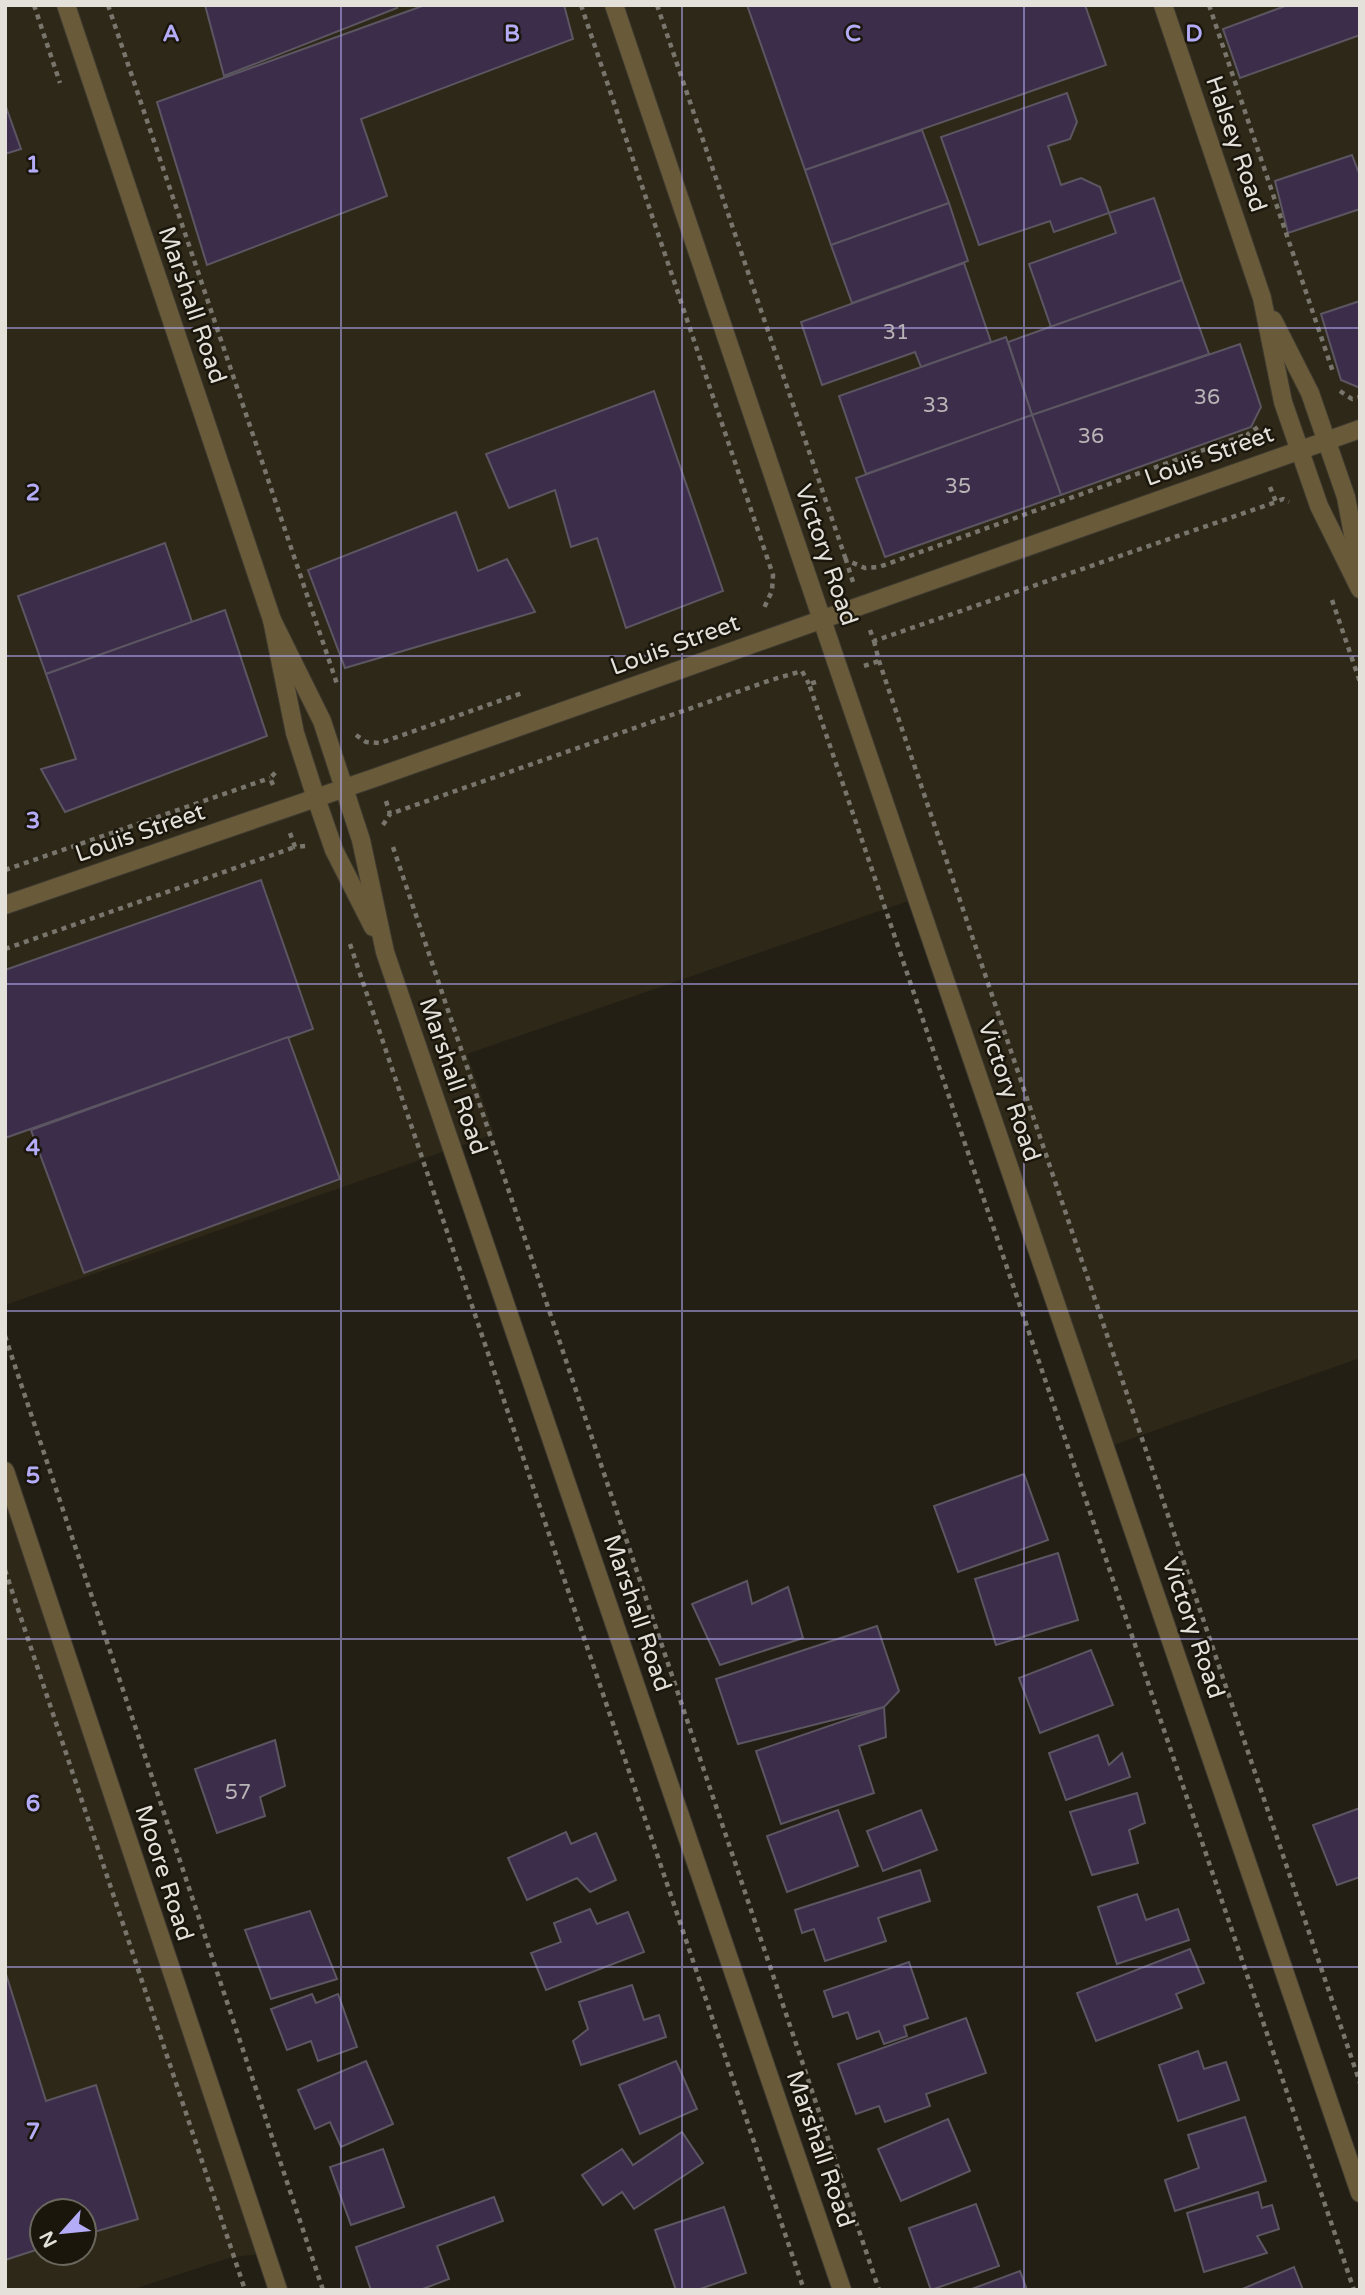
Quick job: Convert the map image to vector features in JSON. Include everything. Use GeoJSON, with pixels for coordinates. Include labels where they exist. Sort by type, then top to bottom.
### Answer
{"type":"FeatureCollection","features":[{"type":"Feature","properties":{"kind":"street","name":"Marshall Road"},"geometry":{"type":"LineString","coordinates":[[66,5],[272,620],[295,733],[316,798],[334,850],[385,952]]}},
{"type":"Feature","properties":{"kind":"street","name":"Victory Road"},"geometry":{"type":"LineString","coordinates":[[614,5],[1360,2193]]}},
{"type":"Feature","properties":{"kind":"street","name":"Halsey Road"},"geometry":{"type":"LineString","coordinates":[[1163,5],[1262,298],[1283,402],[1319,506],[1360,589]]}},
{"type":"Feature","properties":{"kind":"street","name":"Halsey Road"},"geometry":{"type":"LineString","coordinates":[[1262,298],[1310,393],[1346,497],[1360,572]]}},
{"type":"Feature","properties":{"kind":"street","name":"Louis Street"},"geometry":{"type":"LineString","coordinates":[[5,905],[377,777],[1356,430]]}},
{"type":"Feature","properties":{"kind":"street","name":"Marshall Road"},"geometry":{"type":"LineString","coordinates":[[272,620],[322,721],[361,840],[385,952],[842,2290]]}},
{"type":"Feature","properties":{"kind":"street","name":"Moore Road"},"geometry":{"type":"LineString","coordinates":[[5,1471],[226,2141],[278,2290]]}},
{"type":"Feature","properties":{"kind":"path"},"geometry":{"type":"LineString","coordinates":[[108,5],[341,695]]}},
{"type":"Feature","properties":{"kind":"path"},"geometry":{"type":"LineString","coordinates":[[581,5],[773,575],[772,592],[764,608],[756,611]]}},
{"type":"Feature","properties":{"kind":"path"},"geometry":{"type":"LineString","coordinates":[[657,5],[846,560]]}},
{"type":"Feature","properties":{"kind":"path"},"geometry":{"type":"LineString","coordinates":[[1209,5],[1340,391],[1356,430]]}},
{"type":"Feature","properties":{"kind":"path"},"geometry":{"type":"LineString","coordinates":[[1340,391],[1353,399],[1360,397]]}},
{"type":"Feature","properties":{"kind":"path"},"geometry":{"type":"LineString","coordinates":[[874,641],[1360,2083]]}},
{"type":"Feature","properties":{"kind":"path"},"geometry":{"type":"LineString","coordinates":[[808,684],[879,661]]}},
{"type":"Feature","properties":{"kind":"path"},"geometry":{"type":"LineString","coordinates":[[366,743],[390,814],[802,671],[1354,2290]]}},
{"type":"Feature","properties":{"kind":"path"},"geometry":{"type":"LineString","coordinates":[[353,729],[357,737],[366,743],[380,743],[525,692]]}},
{"type":"Feature","properties":{"kind":"path"},"geometry":{"type":"LineString","coordinates":[[5,870],[270,778]]}},
{"type":"Feature","properties":{"kind":"path"},"geometry":{"type":"LineString","coordinates":[[385,823],[879,2290]]}},
{"type":"Feature","properties":{"kind":"path"},"geometry":{"type":"LineString","coordinates":[[5,949],[295,847]]}},
{"type":"Feature","properties":{"kind":"path"},"geometry":{"type":"LineString","coordinates":[[346,933],[804,2290]]}},
{"type":"Feature","properties":{"kind":"path"},"geometry":{"type":"LineString","coordinates":[[5,1336],[323,2290]]}},
{"type":"Feature","properties":{"kind":"path"},"geometry":{"type":"LineString","coordinates":[[5,1570],[245,2290]]}},
{"type":"Feature","properties":{"kind":"shaded area"},"geometry":{"type":"Polygon","coordinates":[[[5,5],[1360,5],[1360,1358],[1105,1448],[917,898],[467,1054],[494,1134],[5,1305],[5,5]]]}},
{"type":"Feature","properties":{"kind":"shaded area"},"geometry":{"type":"Polygon","coordinates":[[[5,1471],[265,2253],[229,2258],[131,2290],[5,2290],[5,1471]]]}},
{"type":"Feature","properties":{"kind":"building"},"geometry":{"type":"Polygon","coordinates":[[[205,5],[396,5],[397,8],[224,76],[205,5]]]}},
{"type":"Feature","properties":{"kind":"building"},"geometry":{"type":"Polygon","coordinates":[[[425,5],[564,5],[573,39],[361,119],[387,196],[207,265],[157,102],[425,5]]]}},
{"type":"Feature","properties":{"kind":"building"},"geometry":{"type":"Polygon","coordinates":[[[747,5],[1085,5],[1106,65],[805,170],[747,5]]]}},
{"type":"Feature","properties":{"kind":"building"},"geometry":{"type":"Polygon","coordinates":[[[1288,5],[1360,5],[1360,35],[1240,78],[1223,29],[1288,5]]]}},
{"type":"Feature","properties":{"kind":"building"},"geometry":{"type":"Polygon","coordinates":[[[1067,93],[1077,122],[1070,139],[1048,146],[1061,185],[1081,178],[1100,187],[1109,213],[1054,232],[1050,221],[979,245],[941,137],[1067,93]]]}},
{"type":"Feature","properties":{"kind":"building"},"geometry":{"type":"Polygon","coordinates":[[[5,104],[21,149],[5,154],[5,104]]]}},
{"type":"Feature","properties":{"kind":"building"},"geometry":{"type":"Polygon","coordinates":[[[922,130],[949,203],[831,245],[805,170],[922,130]]]}},
{"type":"Feature","properties":{"kind":"building"},"geometry":{"type":"Polygon","coordinates":[[[1352,155],[1360,176],[1360,209],[1288,233],[1275,181],[1352,155]]]}},
{"type":"Feature","properties":{"kind":"building"},"geometry":{"type":"Polygon","coordinates":[[[1154,198],[1182,280],[1051,327],[1029,264],[1116,233],[1109,213],[1154,198]]]}},
{"type":"Feature","properties":{"kind":"building"},"geometry":{"type":"Polygon","coordinates":[[[949,203],[968,261],[852,303],[831,245],[949,203]]]}},
{"type":"Feature","properties":{"kind":"building"},"geometry":{"type":"Polygon","coordinates":[[[964,263],[991,342],[921,367],[915,352],[822,385],[801,322],[964,263]]]}},
{"type":"Feature","properties":{"kind":"building"},"geometry":{"type":"Polygon","coordinates":[[[1182,280],[1209,354],[1032,415],[1008,342],[1182,280]]]}},
{"type":"Feature","properties":{"kind":"building"},"geometry":{"type":"Polygon","coordinates":[[[1360,301],[1360,388],[1341,380],[1321,314],[1360,301]]]}},
{"type":"Feature","properties":{"kind":"building"},"geometry":{"type":"Polygon","coordinates":[[[1006,337],[1032,415],[866,474],[839,396],[1006,337]]]}},
{"type":"Feature","properties":{"kind":"building"},"geometry":{"type":"Polygon","coordinates":[[[1240,344],[1261,407],[1251,427],[1061,495],[1032,415],[1240,344]]]}},
{"type":"Feature","properties":{"kind":"building"},"geometry":{"type":"Polygon","coordinates":[[[654,391],[723,591],[626,628],[597,538],[571,547],[555,490],[509,508],[486,454],[654,391]]]}},
{"type":"Feature","properties":{"kind":"building"},"geometry":{"type":"Polygon","coordinates":[[[1032,415],[1061,495],[885,557],[856,478],[1032,415]]]}},
{"type":"Feature","properties":{"kind":"building"},"geometry":{"type":"Polygon","coordinates":[[[456,512],[478,571],[507,559],[535,612],[345,668],[308,570],[456,512]]]}},
{"type":"Feature","properties":{"kind":"building"},"geometry":{"type":"Polygon","coordinates":[[[165,543],[192,622],[46,674],[18,596],[165,543]]]}},
{"type":"Feature","properties":{"kind":"building"},"geometry":{"type":"Polygon","coordinates":[[[225,610],[267,736],[65,812],[41,769],[76,759],[46,674],[225,610]]]}},
{"type":"Feature","properties":{"kind":"building"},"geometry":{"type":"Polygon","coordinates":[[[261,880],[313,1029],[5,1138],[5,970],[261,880]]]}},
{"type":"Feature","properties":{"kind":"building"},"geometry":{"type":"Polygon","coordinates":[[[288,1037],[340,1179],[84,1273],[31,1130],[288,1037]]]}},
{"type":"Feature","properties":{"kind":"building"},"geometry":{"type":"Polygon","coordinates":[[[1024,1474],[1048,1540],[958,1572],[934,1506],[1024,1474]]]}},
{"type":"Feature","properties":{"kind":"building"},"geometry":{"type":"Polygon","coordinates":[[[1058,1553],[1078,1620],[996,1645],[975,1579],[1058,1553]]]}},
{"type":"Feature","properties":{"kind":"building"},"geometry":{"type":"Polygon","coordinates":[[[747,1581],[752,1604],[788,1587],[803,1638],[720,1665],[692,1604],[747,1581]]]}},
{"type":"Feature","properties":{"kind":"building"},"geometry":{"type":"Polygon","coordinates":[[[877,1626],[899,1691],[884,1707],[738,1744],[716,1679],[877,1626]]]}},
{"type":"Feature","properties":{"kind":"building"},"geometry":{"type":"Polygon","coordinates":[[[1091,1650],[1113,1705],[1040,1733],[1019,1678],[1091,1650]]]}},
{"type":"Feature","properties":{"kind":"building"},"geometry":{"type":"Polygon","coordinates":[[[884,1707],[886,1737],[859,1746],[874,1793],[781,1824],[756,1751],[884,1707]]]}},
{"type":"Feature","properties":{"kind":"building"},"geometry":{"type":"Polygon","coordinates":[[[1098,1735],[1109,1765],[1122,1753],[1130,1777],[1066,1800],[1049,1753],[1098,1735]]]}},
{"type":"Feature","properties":{"kind":"building"},"geometry":{"type":"Polygon","coordinates":[[[275,1740],[285,1786],[260,1797],[265,1816],[217,1833],[195,1769],[275,1740]]]}},
{"type":"Feature","properties":{"kind":"building"},"geometry":{"type":"Polygon","coordinates":[[[1137,1793],[1145,1823],[1129,1830],[1138,1863],[1092,1875],[1070,1812],[1137,1793]]]}},
{"type":"Feature","properties":{"kind":"building"},"geometry":{"type":"Polygon","coordinates":[[[1360,1808],[1360,1877],[1337,1885],[1313,1825],[1360,1808]]]}},
{"type":"Feature","properties":{"kind":"building"},"geometry":{"type":"Polygon","coordinates":[[[838,1810],[858,1866],[787,1892],[767,1836],[838,1810]]]}},
{"type":"Feature","properties":{"kind":"building"},"geometry":{"type":"Polygon","coordinates":[[[921,1810],[937,1850],[883,1871],[867,1831],[921,1810]]]}},
{"type":"Feature","properties":{"kind":"building"},"geometry":{"type":"Polygon","coordinates":[[[566,1832],[571,1844],[596,1833],[616,1880],[590,1892],[577,1878],[527,1900],[508,1858],[566,1832]]]}},
{"type":"Feature","properties":{"kind":"building"},"geometry":{"type":"Polygon","coordinates":[[[920,1870],[930,1901],[878,1918],[886,1941],[825,1961],[814,1929],[802,1933],[795,1910],[920,1870]]]}},
{"type":"Feature","properties":{"kind":"building"},"geometry":{"type":"Polygon","coordinates":[[[1137,1894],[1146,1920],[1178,1909],[1189,1940],[1117,1964],[1098,1907],[1137,1894]]]}},
{"type":"Feature","properties":{"kind":"building"},"geometry":{"type":"Polygon","coordinates":[[[590,1909],[597,1924],[628,1912],[644,1952],[546,1990],[531,1953],[561,1942],[554,1923],[590,1909]]]}},
{"type":"Feature","properties":{"kind":"building"},"geometry":{"type":"Polygon","coordinates":[[[310,1911],[337,1979],[271,1999],[245,1930],[310,1911]]]}},
{"type":"Feature","properties":{"kind":"building"},"geometry":{"type":"Polygon","coordinates":[[[1190,1949],[1204,1983],[1176,1994],[1182,2008],[1096,2041],[1077,1993],[1190,1949]]]}},
{"type":"Feature","properties":{"kind":"building"},"geometry":{"type":"Polygon","coordinates":[[[909,1962],[928,2018],[904,2026],[907,2036],[884,2044],[879,2031],[857,2039],[848,2012],[833,2017],[824,1991],[909,1962]]]}},
{"type":"Feature","properties":{"kind":"building"},"geometry":{"type":"Polygon","coordinates":[[[5,1971],[46,2101],[96,2085],[138,2219],[98,2231],[98,2197],[28,2197],[28,2253],[5,2260],[5,1971]]]}},
{"type":"Feature","properties":{"kind":"building"},"geometry":{"type":"Polygon","coordinates":[[[632,1985],[644,2020],[659,2015],[666,2037],[581,2065],[573,2041],[588,2029],[579,2002],[632,1985]]]}},
{"type":"Feature","properties":{"kind":"building"},"geometry":{"type":"Polygon","coordinates":[[[312,1994],[316,2003],[338,1994],[357,2047],[318,2061],[311,2041],[287,2050],[271,2009],[312,1994]]]}},
{"type":"Feature","properties":{"kind":"building"},"geometry":{"type":"Polygon","coordinates":[[[966,2018],[986,2073],[926,2094],[930,2106],[885,2122],[879,2106],[856,2114],[838,2064],[966,2018]]]}},
{"type":"Feature","properties":{"kind":"building"},"geometry":{"type":"Polygon","coordinates":[[[1198,2051],[1204,2069],[1226,2062],[1239,2100],[1178,2121],[1159,2065],[1198,2051]]]}},
{"type":"Feature","properties":{"kind":"building"},"geometry":{"type":"Polygon","coordinates":[[[366,2061],[393,2124],[341,2147],[330,2122],[315,2129],[298,2090],[366,2061]]]}},
{"type":"Feature","properties":{"kind":"building"},"geometry":{"type":"Polygon","coordinates":[[[676,2061],[697,2109],[640,2134],[619,2085],[676,2061]]]}},
{"type":"Feature","properties":{"kind":"building"},"geometry":{"type":"Polygon","coordinates":[[[1245,2117],[1266,2181],[1175,2211],[1165,2180],[1199,2168],[1188,2135],[1245,2117]]]}},
{"type":"Feature","properties":{"kind":"building"},"geometry":{"type":"Polygon","coordinates":[[[948,2119],[970,2171],[901,2201],[878,2149],[948,2119]]]}},
{"type":"Feature","properties":{"kind":"building"},"geometry":{"type":"Polygon","coordinates":[[[682,2132],[703,2163],[634,2209],[622,2192],[603,2205],[582,2175],[622,2149],[633,2165],[682,2132]]]}},
{"type":"Feature","properties":{"kind":"building"},"geometry":{"type":"Polygon","coordinates":[[[383,2149],[404,2207],[351,2225],[330,2167],[383,2149]]]}},
{"type":"Feature","properties":{"kind":"building"},"geometry":{"type":"Polygon","coordinates":[[[1258,2192],[1262,2208],[1272,2205],[1279,2229],[1257,2236],[1267,2253],[1204,2272],[1187,2213],[1258,2192]]]}},
{"type":"Feature","properties":{"kind":"building"},"geometry":{"type":"Polygon","coordinates":[[[494,2197],[503,2221],[437,2246],[449,2279],[420,2290],[371,2290],[356,2247],[494,2197]]]}},
{"type":"Feature","properties":{"kind":"building"},"geometry":{"type":"Polygon","coordinates":[[[976,2204],[999,2266],[931,2290],[909,2228],[976,2204]]]}},
{"type":"Feature","properties":{"kind":"building"},"geometry":{"type":"Polygon","coordinates":[[[724,2207],[746,2273],[697,2290],[676,2290],[655,2230],[724,2207]]]}},
{"type":"Feature","properties":{"kind":"building"},"geometry":{"type":"Polygon","coordinates":[[[1294,2267],[1303,2290],[1240,2290],[1294,2267]]]}},
{"type":"Feature","properties":{"kind":"building"},"geometry":{"type":"Polygon","coordinates":[[[1020,2271],[1027,2290],[969,2290],[1020,2271]]]}}]}
